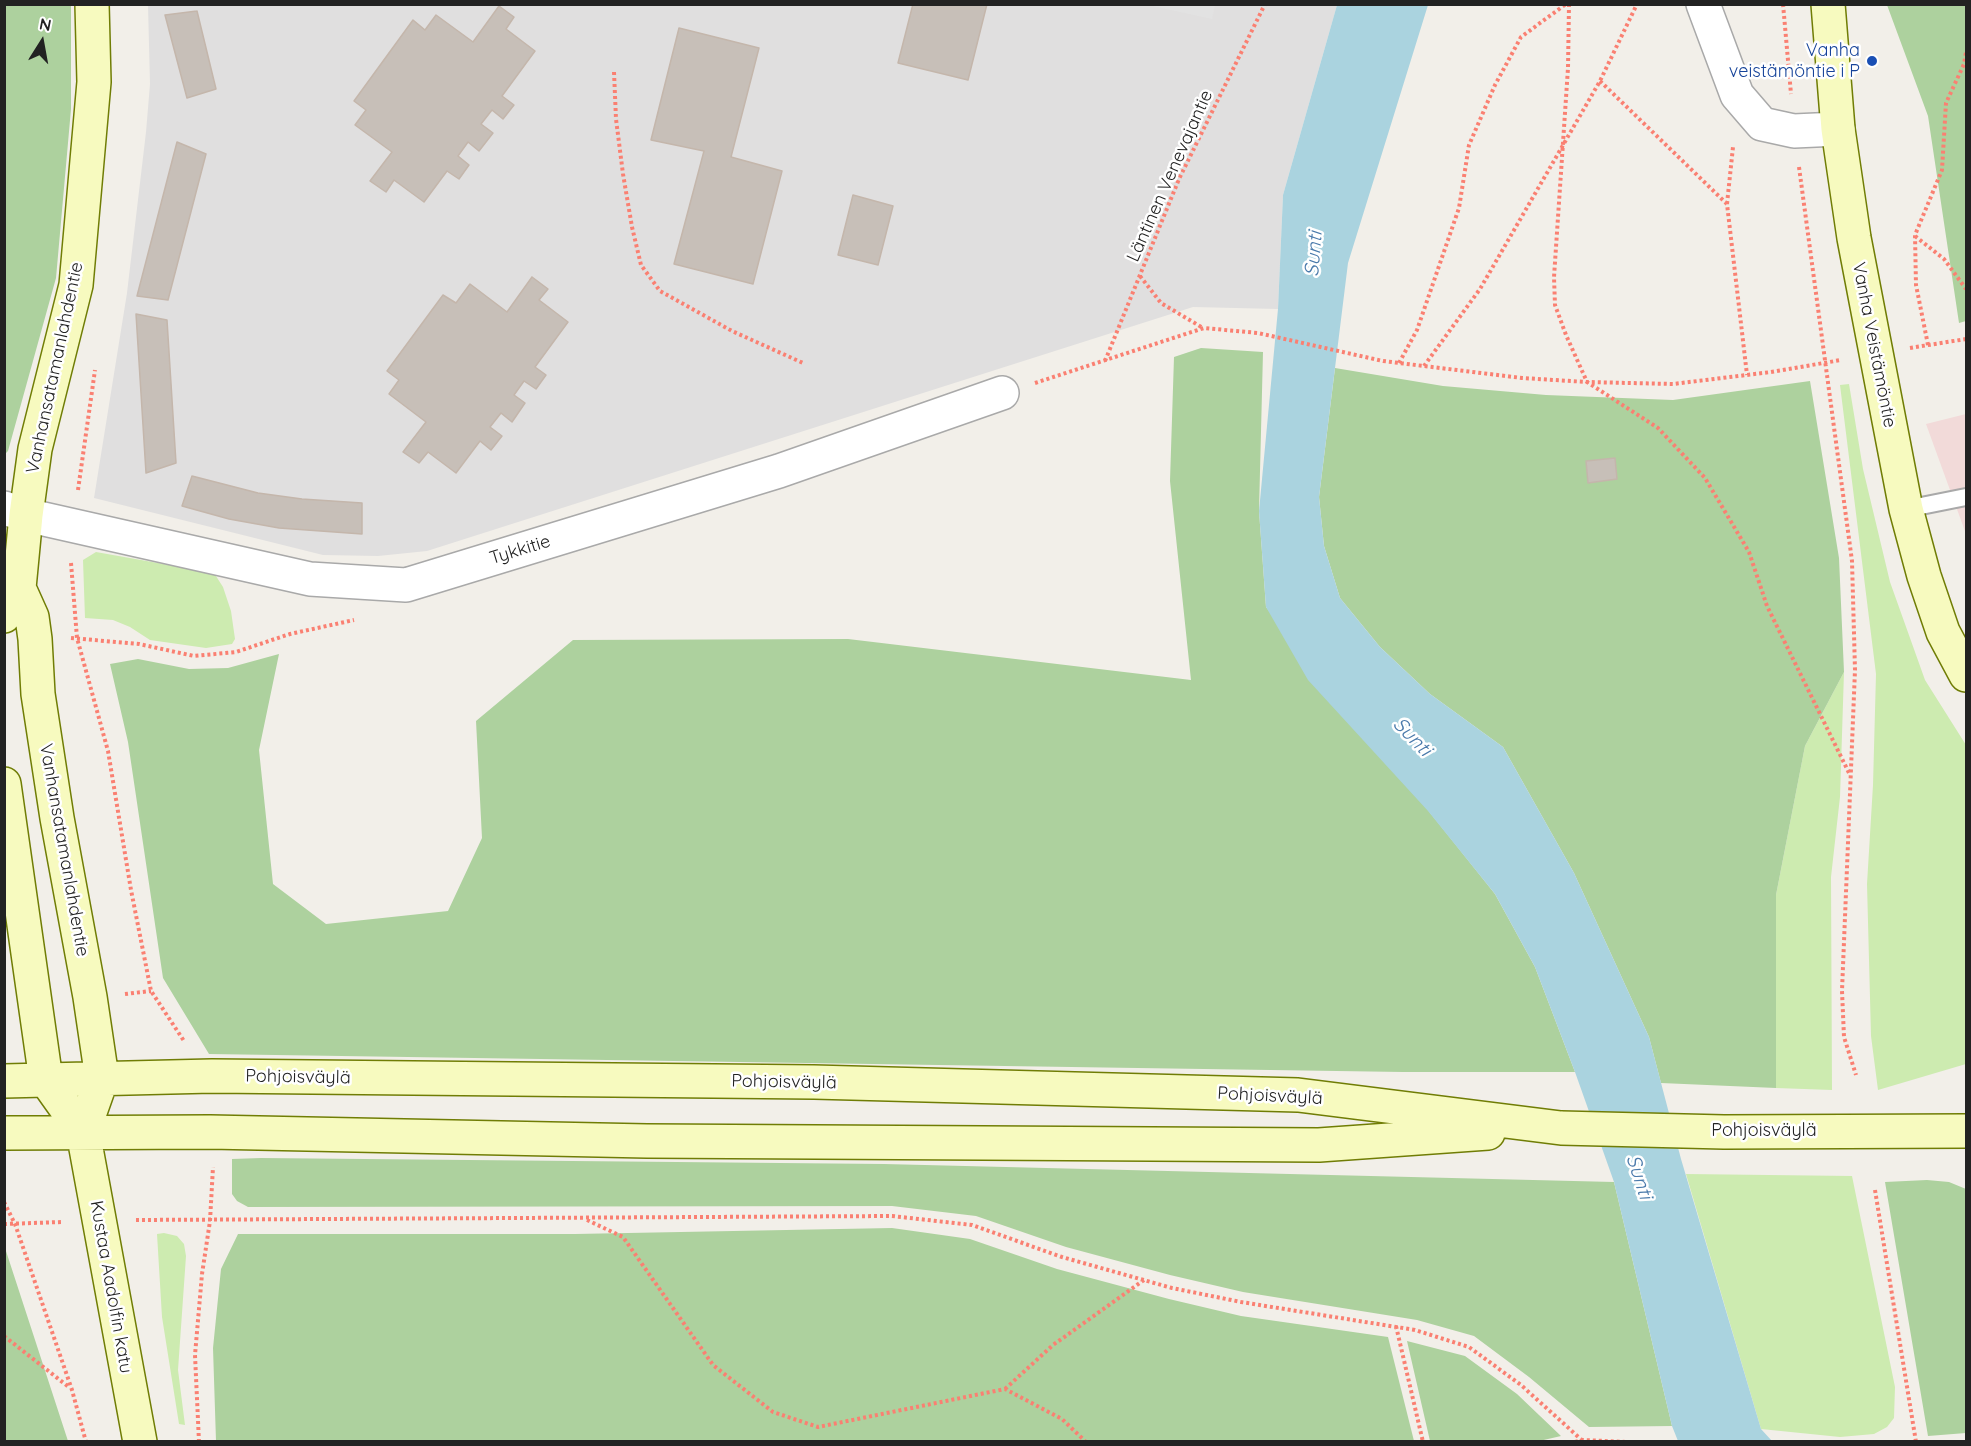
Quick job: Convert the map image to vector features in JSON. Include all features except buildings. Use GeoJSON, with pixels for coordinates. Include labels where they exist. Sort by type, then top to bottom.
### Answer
{"type":"FeatureCollection","features":[{"type":"Feature","properties":{"kind":"main road","name":"Vanhansatamanlahdentie"},"geometry":{"type":"LineString","coordinates":[[92,4],[94,82],[76,285],[35,449],[15,511],[12,602],[32,617],[38,694],[102,1078]]}},
{"type":"Feature","properties":{"kind":"main road","name":"Vanha Veistämöntie"},"geometry":{"type":"LineString","coordinates":[[1828,4],[1838,129],[1856,250],[1906,509],[1924,576],[1943,632],[1966,675]]}},
{"type":"Feature","properties":{"kind":"main road"},"geometry":{"type":"LineString","coordinates":[[4,784],[46,1080],[83,1132]]}},
{"type":"Feature","properties":{"kind":"main road","name":"Pohjoisväylä"},"geometry":{"type":"LineString","coordinates":[[4,1081],[195,1076],[814,1082],[1299,1095],[1562,1128]]}},
{"type":"Feature","properties":{"kind":"main road"},"geometry":{"type":"LineString","coordinates":[[83,1132],[102,1078]]}},
{"type":"Feature","properties":{"kind":"main road","name":"Pohjoisväylä"},"geometry":{"type":"LineString","coordinates":[[4,1132],[210,1132],[658,1141],[1319,1146],[1562,1128],[1724,1132],[1966,1131]]}},
{"type":"Feature","properties":{"kind":"main road","name":"Kustaa Aadolfin katu"},"geometry":{"type":"LineString","coordinates":[[83,1132],[140,1442]]}},
{"type":"Feature","properties":{"kind":"street"},"geometry":{"type":"LineString","coordinates":[[1703,4],[1737,95],[1762,124],[1794,131],[1838,129]]}},
{"type":"Feature","properties":{"kind":"street","name":"Tykkitie"},"geometry":{"type":"LineString","coordinates":[[15,511],[310,579],[406,585],[779,471],[1002,393]]}},
{"type":"Feature","properties":{"kind":"lane"},"geometry":{"type":"LineString","coordinates":[[1906,509],[1966,497]]}},
{"type":"Feature","properties":{"kind":"path","name":"Läntinen Venevajantie"},"geometry":{"type":"LineString","coordinates":[[1105,361],[1179,179],[1265,4]]}},
{"type":"Feature","properties":{"kind":"path"},"geometry":{"type":"LineString","coordinates":[[1567,4],[1568,68],[1554,277],[1555,305],[1566,335],[1587,382],[1658,428],[1705,478],[1749,552],[1767,606],[1851,778]]}},
{"type":"Feature","properties":{"kind":"path"},"geometry":{"type":"LineString","coordinates":[[1399,363],[1417,330],[1425,308],[1459,207],[1469,145],[1495,85],[1521,37],[1567,4]]}},
{"type":"Feature","properties":{"kind":"path"},"geometry":{"type":"LineString","coordinates":[[1424,366],[1480,289],[1600,81],[1637,4]]}},
{"type":"Feature","properties":{"kind":"path"},"geometry":{"type":"LineString","coordinates":[[1783,4],[1794,131],[1852,561],[1855,670],[1842,991],[1844,1037],[1856,1075]]}},
{"type":"Feature","properties":{"kind":"path"},"geometry":{"type":"LineString","coordinates":[[1928,345],[1916,285],[1915,235],[1942,170],[1946,103],[1964,64],[1966,52]]}},
{"type":"Feature","properties":{"kind":"path"},"geometry":{"type":"LineString","coordinates":[[614,72],[616,119],[623,174],[641,265],[660,291],[722,326],[803,363]]}},
{"type":"Feature","properties":{"kind":"path"},"geometry":{"type":"LineString","coordinates":[[1600,81],[1728,204]]}},
{"type":"Feature","properties":{"kind":"path"},"geometry":{"type":"LineString","coordinates":[[1737,95],[1728,204],[1747,375]]}},
{"type":"Feature","properties":{"kind":"path"},"geometry":{"type":"LineString","coordinates":[[1915,235],[1944,259],[1966,289]]}},
{"type":"Feature","properties":{"kind":"path"},"geometry":{"type":"LineString","coordinates":[[1140,276],[1161,303],[1204,328]]}},
{"type":"Feature","properties":{"kind":"path"},"geometry":{"type":"LineString","coordinates":[[1002,393],[1204,328],[1258,333],[1383,361],[1522,378],[1587,382],[1673,384],[1841,360]]}},
{"type":"Feature","properties":{"kind":"path"},"geometry":{"type":"LineString","coordinates":[[1913,348],[1966,339]]}},
{"type":"Feature","properties":{"kind":"path"},"geometry":{"type":"LineString","coordinates":[[95,366],[73,525],[71,577],[76,638],[108,751],[130,890],[151,991],[183,1039],[195,1076]]}},
{"type":"Feature","properties":{"kind":"path"},"geometry":{"type":"LineString","coordinates":[[199,1442],[195,1355],[202,1274],[210,1221],[213,1175],[210,1132]]}},
{"type":"Feature","properties":{"kind":"path"},"geometry":{"type":"LineString","coordinates":[[1875,1190],[1916,1442]]}},
{"type":"Feature","properties":{"kind":"path"},"geometry":{"type":"LineString","coordinates":[[4,1202],[15,1224],[72,1390],[86,1442]]}},
{"type":"Feature","properties":{"kind":"path"},"geometry":{"type":"LineString","coordinates":[[4,1224],[99,1220],[892,1216],[972,1225],[1062,1257],[1144,1280],[1241,1302],[1396,1326],[1469,1347],[1521,1385],[1584,1441]]}},
{"type":"Feature","properties":{"kind":"path"},"geometry":{"type":"LineString","coordinates":[[585,1219],[623,1237],[713,1365],[773,1412],[818,1427],[1005,1389],[1053,1345],[1144,1280]]}},
{"type":"Feature","properties":{"kind":"path"},"geometry":{"type":"LineString","coordinates":[[1396,1326],[1422,1442]]}},
{"type":"Feature","properties":{"kind":"path"},"geometry":{"type":"LineString","coordinates":[[4,1336],[72,1390]]}},
{"type":"Feature","properties":{"kind":"path"},"geometry":{"type":"LineString","coordinates":[[1005,1389],[1062,1419],[1086,1442]]}},
{"type":"Feature","properties":{"kind":"path"},"geometry":{"type":"LineString","coordinates":[[1575,1442],[1627,1442]]}},
{"type":"Feature","properties":{"kind":"shaded area"},"geometry":{"type":"Polygon","coordinates":[[[148,5],[1337,5],[1283,195],[1278,309],[1193,307],[427,551],[378,556],[323,555],[94,498],[127,293],[146,132],[150,84],[148,5]]]}},
{"type":"Feature","properties":{"kind":"shaded area"},"geometry":{"type":"Polygon","coordinates":[[[1148,5],[1215,5],[1212,19],[1148,5]]]}},
{"type":"Feature","properties":{"kind":"shaded area"},"geometry":{"type":"Polygon","coordinates":[[[1966,414],[1966,534],[1926,424],[1966,414]]]}},
{"type":"Feature","properties":{"kind":"green space"},"geometry":{"type":"Polygon","coordinates":[[[5,4],[71,5],[71,109],[56,278],[8,451],[5,454],[5,4]]]}},
{"type":"Feature","properties":{"kind":"green space"},"geometry":{"type":"Polygon","coordinates":[[[1887,5],[1966,5],[1966,321],[1959,323],[1928,116],[1887,5]]]}},
{"type":"Feature","properties":{"kind":"green space"},"geometry":{"type":"Polygon","coordinates":[[[1201,348],[1263,352],[1259,511],[1266,607],[1495,894],[1535,967],[1575,1072],[1403,1072],[209,1054],[163,978],[128,742],[110,664],[138,659],[189,669],[228,668],[279,654],[259,750],[273,884],[326,924],[448,911],[482,838],[476,721],[573,640],[848,639],[1191,680],[1170,481],[1174,357],[1201,348]]]}},
{"type":"Feature","properties":{"kind":"green space"},"geometry":{"type":"Polygon","coordinates":[[[1335,368],[1443,386],[1546,395],[1673,400],[1810,381],[1839,558],[1844,672],[1805,746],[1776,895],[1776,1088],[1661,1083],[1649,1037],[1574,873],[1503,747],[1430,694],[1380,647],[1340,598],[1324,546],[1319,497],[1335,368]]]}},
{"type":"Feature","properties":{"kind":"green space"},"geometry":{"type":"Polygon","coordinates":[[[1849,384],[1863,469],[1890,582],[1925,680],[1966,745],[1966,1064],[1878,1090],[1871,1036],[1867,884],[1876,674],[1840,385],[1849,384]]]}},
{"type":"Feature","properties":{"kind":"green space"},"geometry":{"type":"Polygon","coordinates":[[[96,552],[214,573],[223,587],[231,611],[235,639],[232,644],[206,648],[150,640],[130,627],[113,620],[85,618],[83,560],[96,552]]]}},
{"type":"Feature","properties":{"kind":"green space"},"geometry":{"type":"Polygon","coordinates":[[[1844,672],[1840,797],[1831,877],[1832,1090],[1776,1088],[1776,895],[1805,746],[1844,672]]]}},
{"type":"Feature","properties":{"kind":"green space"},"geometry":{"type":"Polygon","coordinates":[[[232,1159],[884,1164],[1614,1182],[1672,1426],[1589,1427],[1529,1377],[1474,1336],[1417,1320],[1243,1292],[1170,1275],[1066,1247],[976,1216],[892,1206],[248,1207],[237,1201],[232,1194],[232,1159]]]}},
{"type":"Feature","properties":{"kind":"green space"},"geometry":{"type":"Polygon","coordinates":[[[1686,1174],[1852,1176],[1895,1387],[1894,1418],[1887,1427],[1874,1434],[1840,1437],[1761,1429],[1686,1174]]]}},
{"type":"Feature","properties":{"kind":"green space"},"geometry":{"type":"Polygon","coordinates":[[[1927,1180],[1949,1182],[1966,1189],[1966,1433],[1928,1436],[1885,1182],[1927,1180]]]}},
{"type":"Feature","properties":{"kind":"green space"},"geometry":{"type":"Polygon","coordinates":[[[892,1228],[970,1239],[1057,1269],[1241,1316],[1388,1337],[1414,1441],[216,1441],[213,1348],[221,1269],[238,1234],[575,1234],[892,1228]]]}},
{"type":"Feature","properties":{"kind":"green space"},"geometry":{"type":"Polygon","coordinates":[[[157,1234],[177,1236],[184,1244],[186,1256],[178,1370],[185,1425],[179,1424],[162,1317],[157,1234]]]}},
{"type":"Feature","properties":{"kind":"green space"},"geometry":{"type":"Polygon","coordinates":[[[5,1248],[68,1441],[5,1441],[5,1248]]]}},
{"type":"Feature","properties":{"kind":"green space"},"geometry":{"type":"Polygon","coordinates":[[[1407,1341],[1465,1356],[1517,1394],[1561,1436],[1535,1442],[1430,1441],[1407,1341]]]}},
{"type":"Feature","properties":{"kind":"water","name":"Sunti"},"geometry":{"type":"Polygon","coordinates":[[[1337,5],[1428,5],[1348,263],[1319,497],[1324,546],[1340,598],[1380,647],[1430,694],[1503,747],[1574,873],[1649,1037],[1681,1159],[1761,1429],[1772,1441],[1678,1441],[1672,1426],[1614,1182],[1535,967],[1495,894],[1428,811],[1308,680],[1266,607],[1259,511],[1278,309],[1283,195],[1337,5]]]}},
{"type":"Feature","properties":{"kind":"place","name":"Vanha veistämöntie i P"},"geometry":{"type":"Point","coordinates":[1872,61]}}]}
